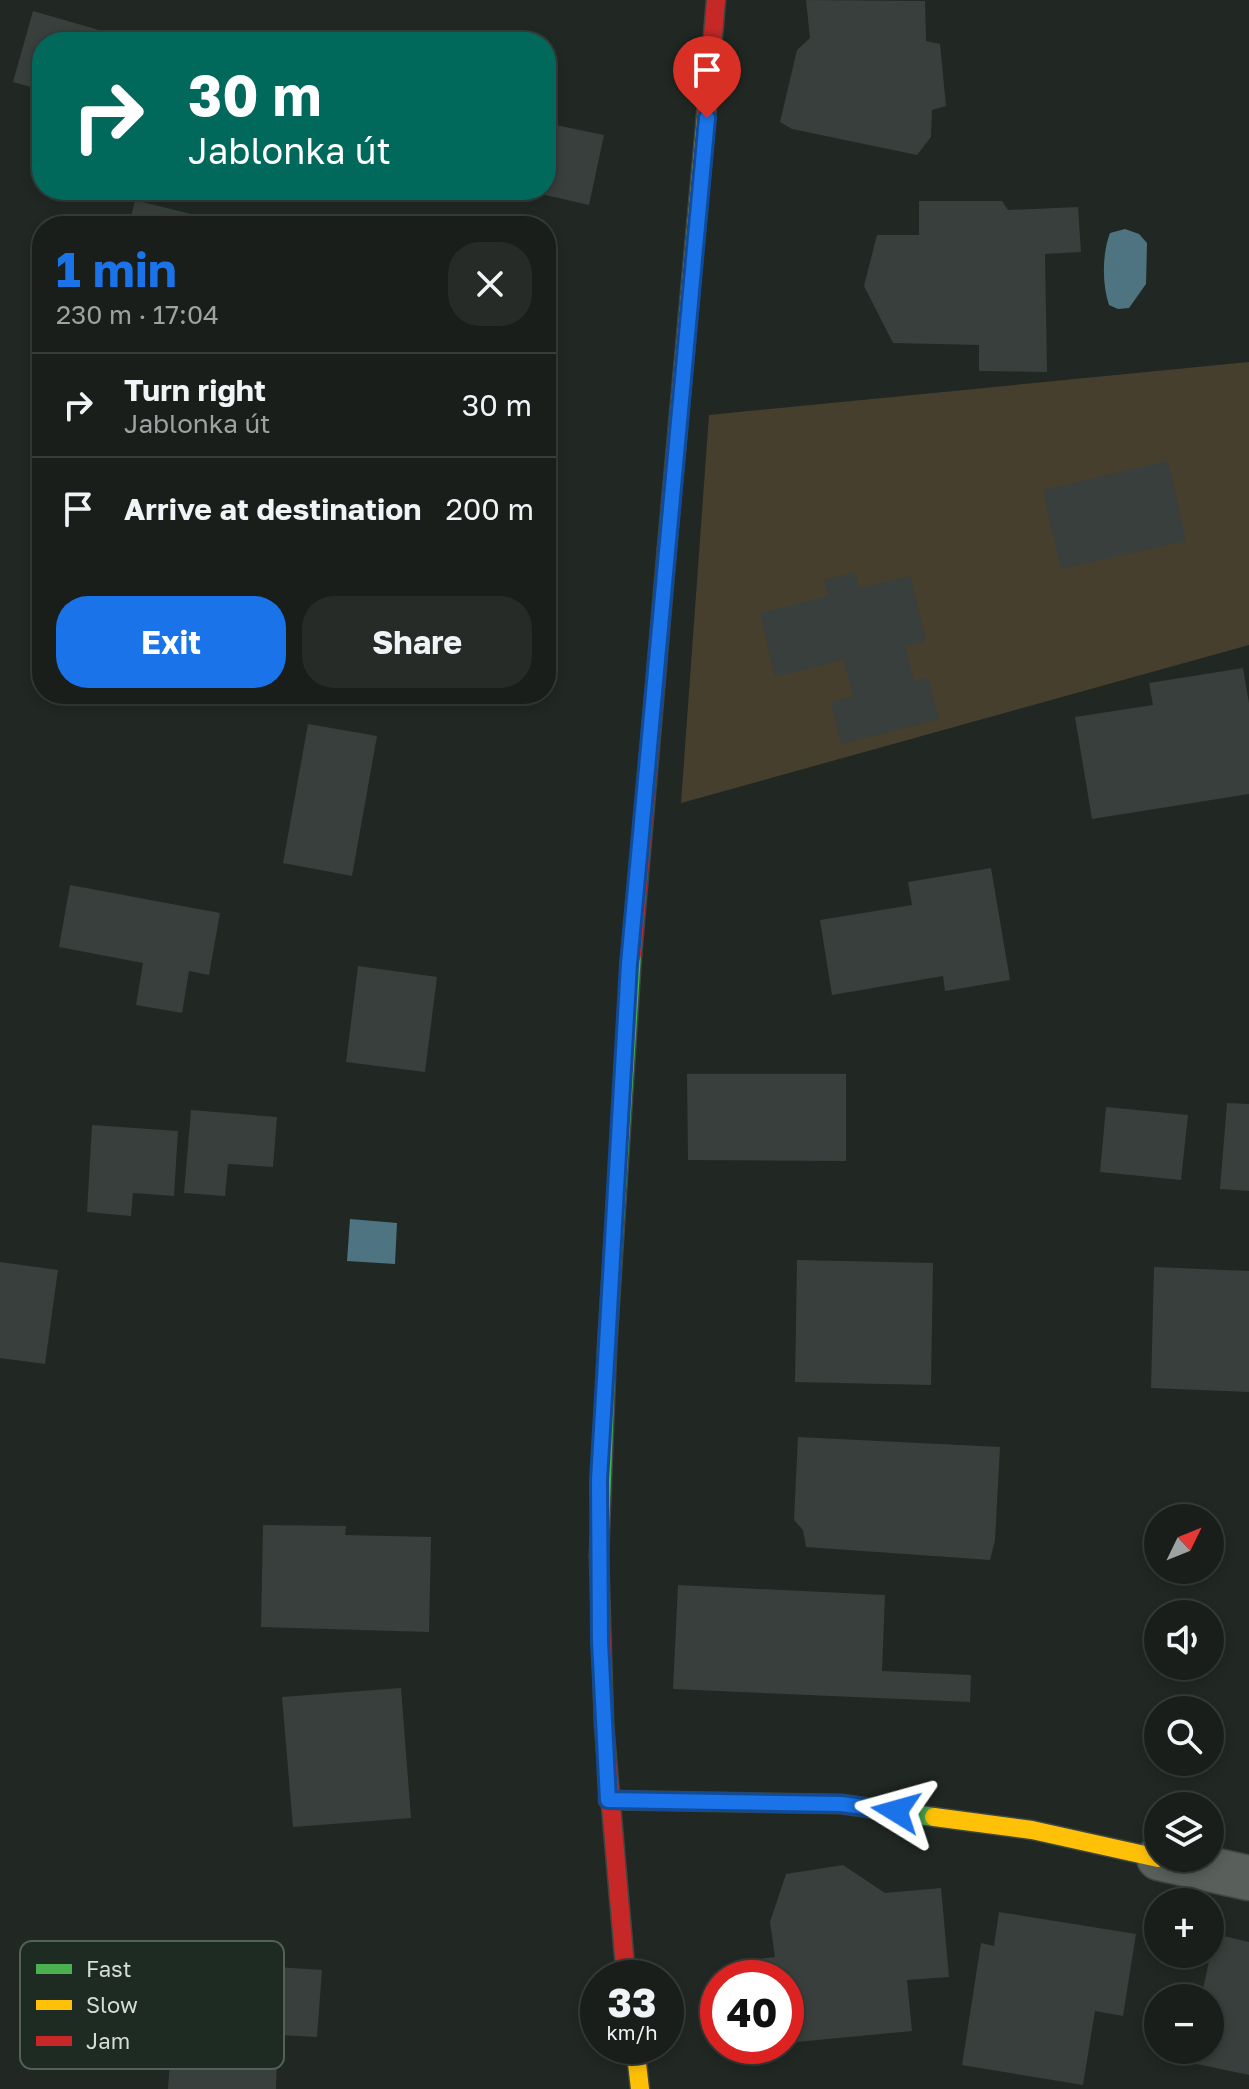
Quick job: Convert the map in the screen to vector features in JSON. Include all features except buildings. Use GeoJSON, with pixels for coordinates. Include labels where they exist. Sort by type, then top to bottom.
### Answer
{"type":"FeatureCollection","features":[{"type":"Feature","properties":{"kind":"street"},"geometry":{"type":"LineString","coordinates":[[624,1960],[608,1800],[600,1641],[599,1480],[629,964],[699,222],[716,0]]}},
{"type":"Feature","properties":{"kind":"street"},"geometry":{"type":"LineString","coordinates":[[608,1800],[841,1804],[1032,1830],[1144,1855]]}},
{"type":"Feature","properties":{"kind":"street"},"geometry":{"type":"LineString","coordinates":[[1222,1872],[1249,1878]]}},
{"type":"Feature","properties":{"kind":"street"},"geometry":{"type":"LineString","coordinates":[[637,2064],[640,2089]]}},
{"type":"Feature","properties":{"kind":"shaded area"},"geometry":{"type":"Polygon","coordinates":[[[1249,362],[1249,645],[681,803],[709,415],[1249,362]]]}},
{"type":"Feature","properties":{"kind":"water"},"geometry":{"type":"Polygon","coordinates":[[[1125,229],[1139,234],[1147,243],[1146,284],[1129,308],[1118,309],[1109,305],[1104,259],[1110,233],[1125,229]]]}},
{"type":"Feature","properties":{"kind":"water"},"geometry":{"type":"Polygon","coordinates":[[[350,1219],[397,1223],[395,1264],[347,1261],[350,1219]]]}},
{"type":"Feature","properties":{"kind":"traffic: fast"},"geometry":{"type":"LineString","coordinates":[[599,1556],[607,1348],[632,955]]}},
{"type":"Feature","properties":{"kind":"traffic: fast"},"geometry":{"type":"LineString","coordinates":[[608,1800],[841,1804],[934,1817]]}},
{"type":"Feature","properties":{"kind":"traffic: slow"},"geometry":{"type":"LineString","coordinates":[[667,548],[706,117]]}},
{"type":"Feature","properties":{"kind":"traffic: slow"},"geometry":{"type":"LineString","coordinates":[[934,1817],[1032,1830],[1144,1855]]}},
{"type":"Feature","properties":{"kind":"traffic: slow"},"geometry":{"type":"LineString","coordinates":[[637,2064],[640,2089]]}},
{"type":"Feature","properties":{"kind":"traffic: jam"},"geometry":{"type":"LineString","coordinates":[[706,117],[716,0]]}},
{"type":"Feature","properties":{"kind":"traffic: jam"},"geometry":{"type":"LineString","coordinates":[[632,955],[667,548]]}},
{"type":"Feature","properties":{"kind":"traffic: jam"},"geometry":{"type":"LineString","coordinates":[[599,1556],[604,1725],[624,1960]]}},
{"type":"Feature","properties":{"kind":"route"},"geometry":{"type":"LineString","coordinates":[[707,118],[629,964],[599,1480],[600,1641],[608,1800],[841,1804],[896,1811]]}}]}
